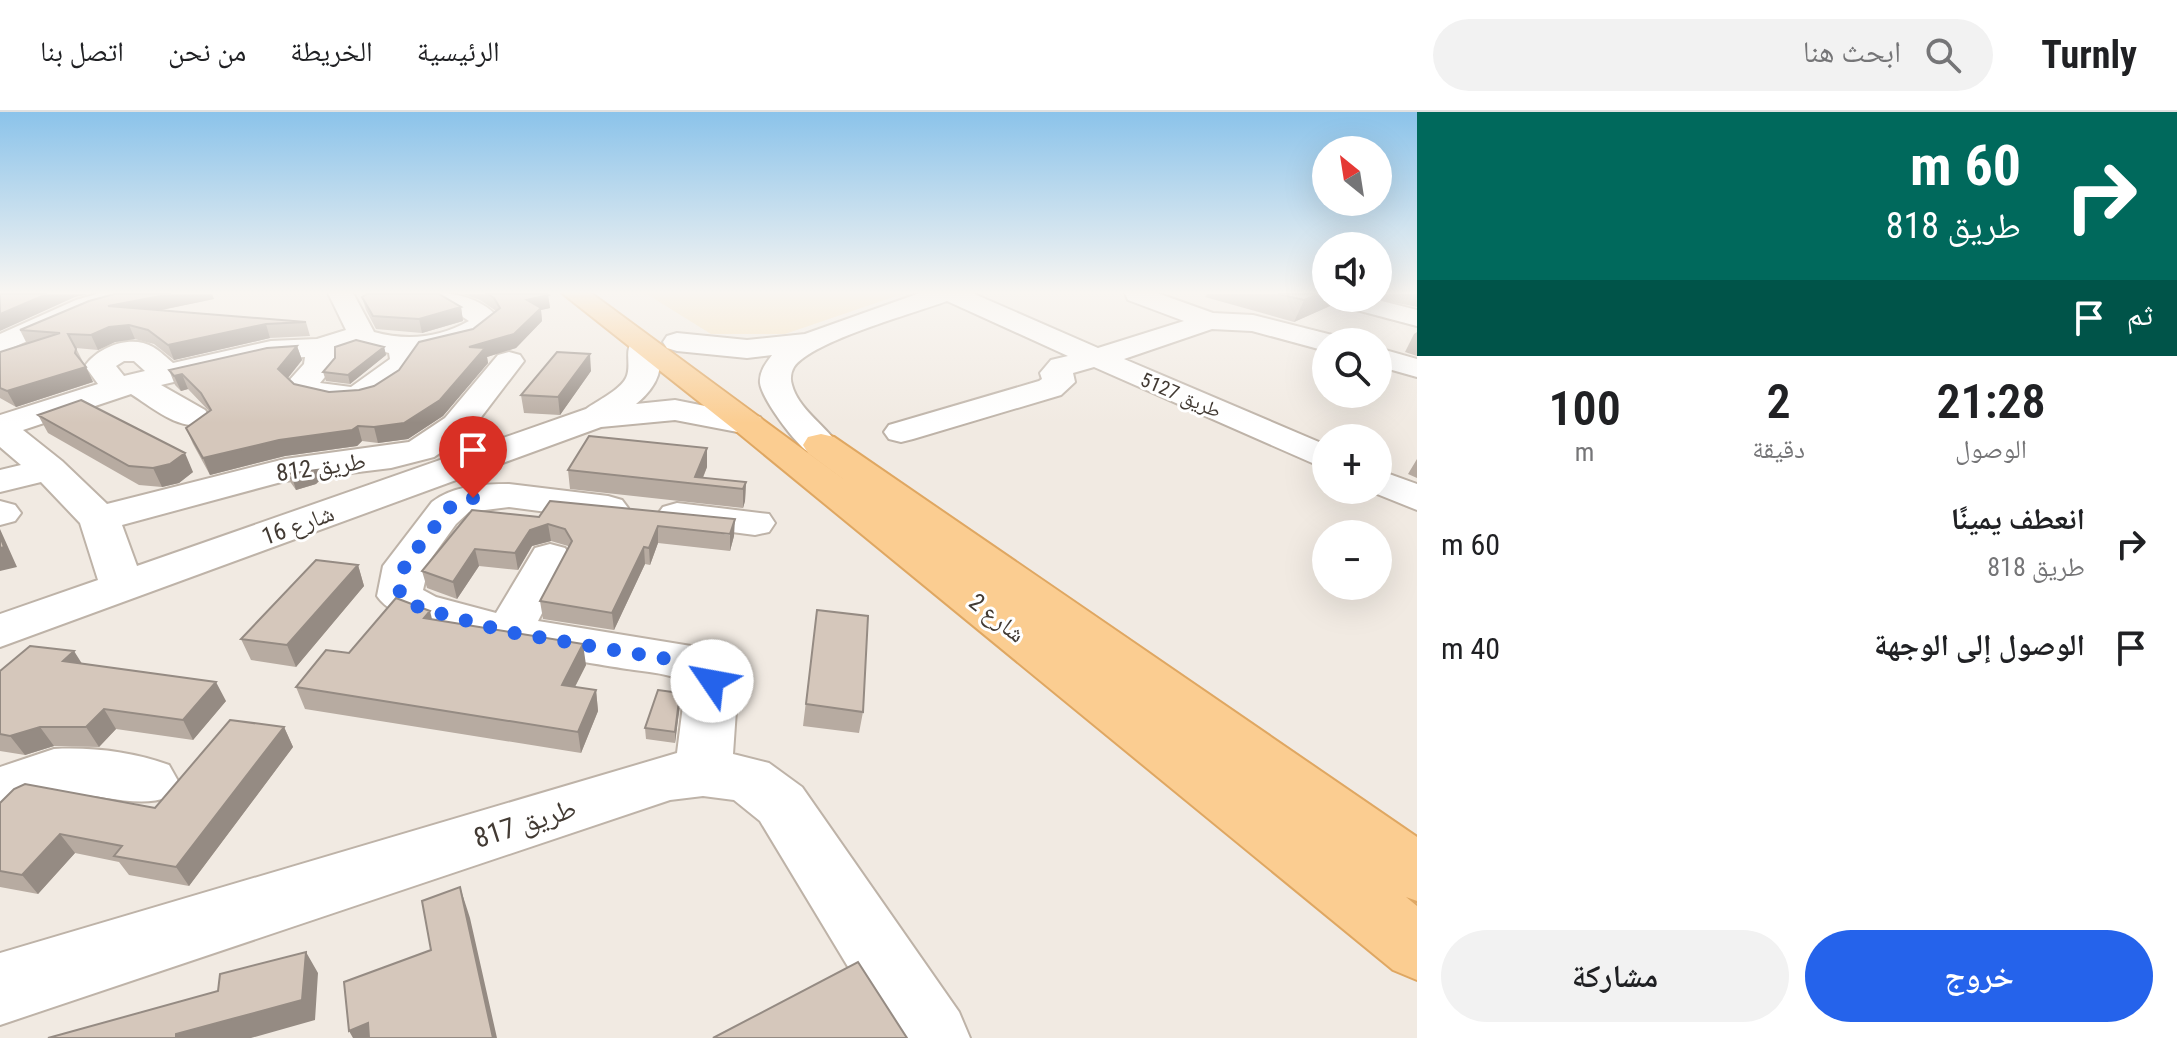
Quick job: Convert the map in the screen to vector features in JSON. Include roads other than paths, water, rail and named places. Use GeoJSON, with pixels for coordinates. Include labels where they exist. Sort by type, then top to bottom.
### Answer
{"type":"FeatureCollection","features":[{"type":"Feature","properties":{"kind":"main road","name":"شارع 2"},"geometry":{"type":"LineString","coordinates":[[647,336],[819,443],[1417,873]]}},
{"type":"Feature","properties":{"kind":"main road","name":"شارع 2"},"geometry":{"type":"LineString","coordinates":[[652,336],[748,424],[1417,947]]}},
{"type":"Feature","properties":{"kind":"street"},"geometry":{"type":"LineString","coordinates":[[0,428],[167,374],[271,350],[320,348],[356,336]]}},
{"type":"Feature","properties":{"kind":"street"},"geometry":{"type":"LineString","coordinates":[[358,336],[402,347],[452,336]]}},
{"type":"Feature","properties":{"kind":"street","name":"طريق 5127"},"geometry":{"type":"LineString","coordinates":[[819,443],[781,396],[775,383],[777,370],[785,359],[828,336]]}},
{"type":"Feature","properties":{"kind":"street","name":"طريق 5127"},"geometry":{"type":"LineString","coordinates":[[1046,336],[1312,452]]}},
{"type":"Feature","properties":{"kind":"street"},"geometry":{"type":"LineString","coordinates":[[901,432],[1050,388],[1059,382],[1055,373],[1062,366],[1163,336]]}},
{"type":"Feature","properties":{"kind":"street","name":"طريق 5127"},"geometry":{"type":"LineString","coordinates":[[660,344],[747,349],[812,342]]}},
{"type":"Feature","properties":{"kind":"street","name":"شارع 16"},"geometry":{"type":"LineString","coordinates":[[0,631],[596,417],[621,402],[640,385],[644,368],[660,344]]}},
{"type":"Feature","properties":{"kind":"street"},"geometry":{"type":"LineString","coordinates":[[320,348],[319,366],[302,384],[307,389],[346,399],[365,395],[401,365],[405,353],[402,347]]}},
{"type":"Feature","properties":{"kind":"street","name":"طريق 812"},"geometry":{"type":"LineString","coordinates":[[99,519],[271,473],[313,465],[402,456],[434,444],[454,429],[509,361]]}},
{"type":"Feature","properties":{"kind":"street"},"geometry":{"type":"LineString","coordinates":[[1392,361],[1417,368]]}},
{"type":"Feature","properties":{"kind":"street"},"geometry":{"type":"LineString","coordinates":[[126,385],[193,417]]}},
{"type":"Feature","properties":{"kind":"street","name":"شارع 16"},"geometry":{"type":"LineString","coordinates":[[596,417],[675,410],[748,424]]}},
{"type":"Feature","properties":{"kind":"street"},"geometry":{"type":"LineString","coordinates":[[0,428],[49,469],[99,519],[123,588]]}},
{"type":"Feature","properties":{"kind":"street"},"geometry":{"type":"LineString","coordinates":[[0,481],[49,469]]}},
{"type":"Feature","properties":{"kind":"street"},"geometry":{"type":"LineString","coordinates":[[1392,487],[1417,498]]}},
{"type":"Feature","properties":{"kind":"street"},"geometry":{"type":"LineString","coordinates":[[703,773],[712,681],[706,670],[691,663],[508,632],[420,608],[400,596],[399,577],[409,559],[452,505],[473,498],[494,496],[755,523]]}},
{"type":"Feature","properties":{"kind":"street"},"geometry":{"type":"LineString","coordinates":[[508,632],[550,557]]}},
{"type":"Feature","properties":{"kind":"street"},"geometry":{"type":"LineString","coordinates":[[12,788],[59,769],[149,781]]}},
{"type":"Feature","properties":{"kind":"street","name":"طريق 817"},"geometry":{"type":"LineString","coordinates":[[0,989],[670,777],[703,773],[749,779],[781,804],[933,1038]]}}]}
